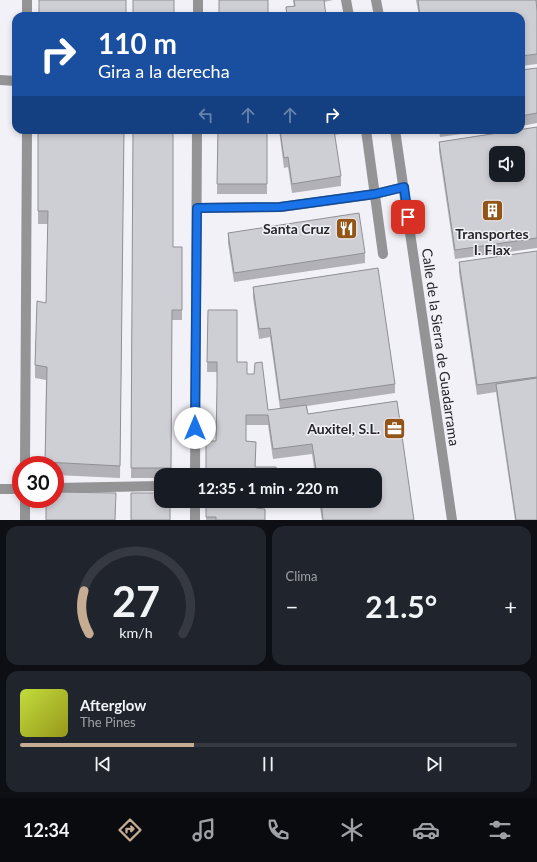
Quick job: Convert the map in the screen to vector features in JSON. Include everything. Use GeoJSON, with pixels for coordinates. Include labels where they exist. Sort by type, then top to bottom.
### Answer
{"type":"FeatureCollection","features":[{"type":"Feature","properties":{"kind":"street"},"geometry":{"type":"LineString","coordinates":[[27,12],[28,0]]}},
{"type":"Feature","properties":{"kind":"street"},"geometry":{"type":"LineString","coordinates":[[198,0],[198,12]]}},
{"type":"Feature","properties":{"kind":"street"},"geometry":{"type":"LineString","coordinates":[[346,0],[348,12]]}},
{"type":"Feature","properties":{"kind":"street"},"geometry":{"type":"LineString","coordinates":[[376,0],[378,12]]}},
{"type":"Feature","properties":{"kind":"street"},"geometry":{"type":"LineString","coordinates":[[0,80],[12,81]]}},
{"type":"Feature","properties":{"kind":"street"},"geometry":{"type":"LineString","coordinates":[[25,456],[27,134]]}},
{"type":"Feature","properties":{"kind":"street"},"geometry":{"type":"LineString","coordinates":[[195,468],[197,134]]}},
{"type":"Feature","properties":{"kind":"street"},"geometry":{"type":"LineString","coordinates":[[367,134],[383,254]]}},
{"type":"Feature","properties":{"kind":"street","name":"Calle de la Sierra de Guadarrama"},"geometry":{"type":"LineString","coordinates":[[397,134],[452,520]]}},
{"type":"Feature","properties":{"kind":"street"},"geometry":{"type":"LineString","coordinates":[[197,208],[280,207],[375,194],[404,187]]}},
{"type":"Feature","properties":{"kind":"street"},"geometry":{"type":"LineString","coordinates":[[64,488],[154,486]]}},
{"type":"Feature","properties":{"kind":"street"},"geometry":{"type":"LineString","coordinates":[[0,489],[12,489]]}},
{"type":"Feature","properties":{"kind":"street"},"geometry":{"type":"LineString","coordinates":[[25,508],[25,520]]}},
{"type":"Feature","properties":{"kind":"street"},"geometry":{"type":"LineString","coordinates":[[195,508],[195,520]]}},
{"type":"Feature","properties":{"kind":"building"},"geometry":{"type":"Polygon","coordinates":[[[39,0],[126,0],[126,12],[39,12],[39,0]]]}},
{"type":"Feature","properties":{"kind":"building"},"geometry":{"type":"Polygon","coordinates":[[[133,0],[174,0],[174,12],[133,12],[133,0]]]}},
{"type":"Feature","properties":{"kind":"building"},"geometry":{"type":"Polygon","coordinates":[[[219,0],[268,0],[268,12],[219,12],[219,0]]]}},
{"type":"Feature","properties":{"kind":"building"},"geometry":{"type":"Polygon","coordinates":[[[294,0],[324,0],[326,12],[287,12],[286,7],[295,6],[294,0]]]}},
{"type":"Feature","properties":{"kind":"building"},"geometry":{"type":"Polygon","coordinates":[[[418,0],[536,0],[537,54],[525,56],[525,12],[420,12],[418,0]]]}},
{"type":"Feature","properties":{"kind":"building"},"geometry":{"type":"Polygon","coordinates":[[[537,68],[537,113],[525,115],[525,70],[537,68]]]}},
{"type":"Feature","properties":{"kind":"building","name":"Transportes I. Flax"},"geometry":{"type":"Polygon","coordinates":[[[537,127],[537,238],[455,250],[439,142],[491,134],[525,134],[525,129],[537,127]]]}},
{"type":"Feature","properties":{"kind":"building"},"geometry":{"type":"Polygon","coordinates":[[[38,134],[124,134],[120,466],[64,463],[64,456],[45,456],[47,367],[35,365],[37,301],[46,303],[48,211],[38,211],[38,134]]]}},
{"type":"Feature","properties":{"kind":"building"},"geometry":{"type":"Polygon","coordinates":[[[133,134],[173,134],[173,247],[182,247],[182,310],[172,310],[171,468],[131,468],[133,134]]]}},
{"type":"Feature","properties":{"kind":"building"},"geometry":{"type":"Polygon","coordinates":[[[218,134],[267,134],[267,184],[217,184],[218,134]]]}},
{"type":"Feature","properties":{"kind":"building"},"geometry":{"type":"Polygon","coordinates":[[[281,134],[335,134],[341,176],[292,184],[288,157],[284,158],[281,134]]]}},
{"type":"Feature","properties":{"kind":"building"},"geometry":{"type":"Polygon","coordinates":[[[359,213],[365,253],[234,273],[228,233],[359,213]]]}},
{"type":"Feature","properties":{"kind":"building"},"geometry":{"type":"Polygon","coordinates":[[[537,251],[537,377],[477,385],[459,262],[537,251]]]}},
{"type":"Feature","properties":{"kind":"building"},"geometry":{"type":"Polygon","coordinates":[[[378,268],[395,384],[280,400],[270,328],[259,329],[253,287],[378,268]]]}},
{"type":"Feature","properties":{"kind":"building"},"geometry":{"type":"Polygon","coordinates":[[[208,310],[237,310],[237,362],[247,362],[247,374],[254,374],[255,363],[262,362],[268,410],[306,405],[308,414],[397,401],[414,520],[323,520],[322,508],[382,508],[382,468],[316,468],[312,444],[273,449],[268,415],[246,415],[246,441],[256,442],[255,467],[276,468],[206,468],[206,441],[216,441],[217,388],[217,362],[207,362],[208,310]]]}},
{"type":"Feature","properties":{"kind":"building"},"geometry":{"type":"Polygon","coordinates":[[[537,378],[537,520],[516,520],[496,384],[537,378]]]}},
{"type":"Feature","properties":{"kind":"building"},"geometry":{"type":"Polygon","coordinates":[[[64,492],[116,493],[115,520],[46,520],[46,508],[64,508],[64,492]]]}},
{"type":"Feature","properties":{"kind":"building"},"geometry":{"type":"Polygon","coordinates":[[[131,493],[154,493],[154,508],[170,508],[170,520],[131,520],[131,493]]]}},
{"type":"Feature","properties":{"kind":"building"},"geometry":{"type":"Polygon","coordinates":[[[206,508],[265,509],[265,520],[216,520],[216,517],[206,517],[206,508]]]}},
{"type":"Feature","properties":{"kind":"place","name":"Transportes I. Flax"},"geometry":{"type":"Point","coordinates":[492,211]}},
{"type":"Feature","properties":{"kind":"place","name":"Santa Cruz"},"geometry":{"type":"Point","coordinates":[346,228]}},
{"type":"Feature","properties":{"kind":"place","name":"Auxitel, S.L."},"geometry":{"type":"Point","coordinates":[395,428]}},
{"type":"Feature","properties":{"kind":"route"},"geometry":{"type":"LineString","coordinates":[[195,428],[197,208],[280,207],[375,194],[404,187],[408,217]]}}]}
